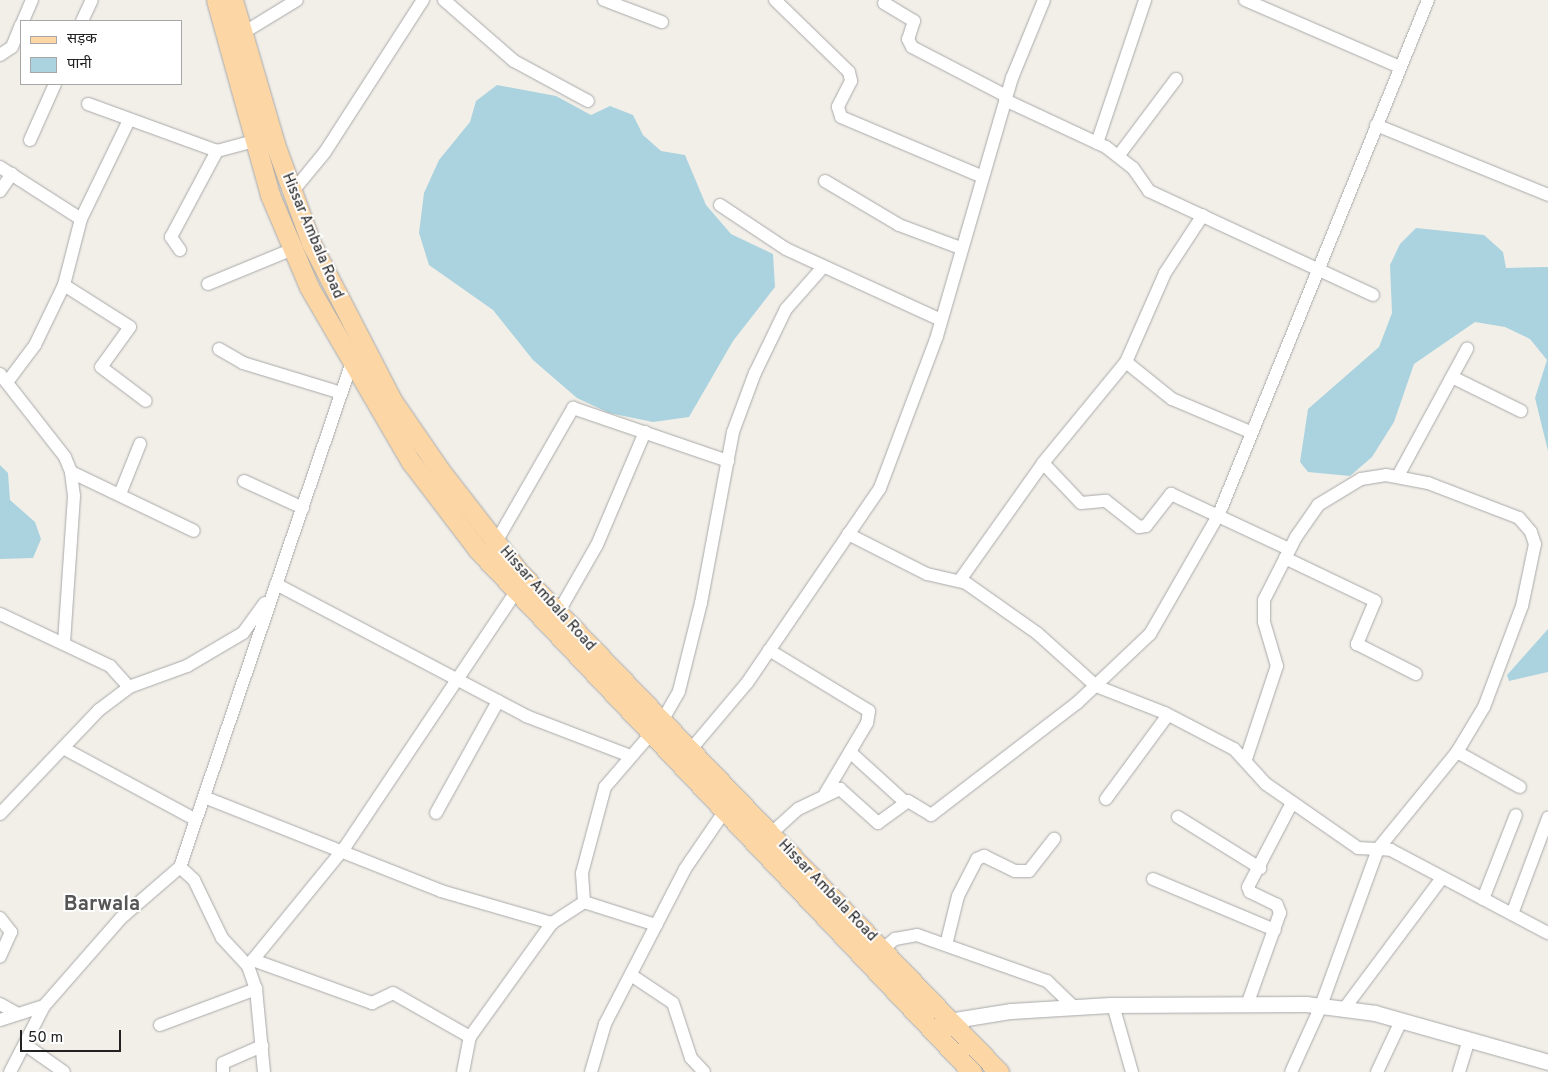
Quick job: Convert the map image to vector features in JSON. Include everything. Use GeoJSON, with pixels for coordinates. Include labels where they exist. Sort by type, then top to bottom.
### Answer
{"type":"FeatureCollection","features":[{"type":"Feature","properties":{"kind":"main road","name":"Hissar Ambala Road"},"geometry":{"type":"LineString","coordinates":[[216,0],[270,195],[293,249],[352,361],[411,462],[478,550],[558,613],[656,726]]}},
{"type":"Feature","properties":{"kind":"main road","name":"Hissar Ambala Road"},"geometry":{"type":"LineString","coordinates":[[233,0],[292,191],[312,242],[392,400],[496,542],[520,584],[685,757],[724,811],[972,1072]]}},
{"type":"Feature","properties":{"kind":"main road","name":"Hissar Ambala Road"},"geometry":{"type":"LineString","coordinates":[[685,757],[734,795],[772,833],[999,1072]]}},
{"type":"Feature","properties":{"kind":"street"},"geometry":{"type":"LineString","coordinates":[[23,20],[32,0]]}},
{"type":"Feature","properties":{"kind":"street"},"geometry":{"type":"LineString","coordinates":[[82,20],[92,0]]}},
{"type":"Feature","properties":{"kind":"street"},"geometry":{"type":"LineString","coordinates":[[242,33],[297,0]]}},
{"type":"Feature","properties":{"kind":"street"},"geometry":{"type":"LineString","coordinates":[[292,191],[325,152],[423,0]]}},
{"type":"Feature","properties":{"kind":"street"},"geometry":{"type":"LineString","coordinates":[[444,0],[514,61],[588,101]]}},
{"type":"Feature","properties":{"kind":"street"},"geometry":{"type":"LineString","coordinates":[[604,0],[662,22]]}},
{"type":"Feature","properties":{"kind":"street"},"geometry":{"type":"LineString","coordinates":[[776,0],[849,72],[850,81],[838,108],[841,117],[981,176]]}},
{"type":"Feature","properties":{"kind":"street"},"geometry":{"type":"LineString","coordinates":[[685,757],[769,650],[880,488],[941,320],[981,176],[1006,98],[1044,0]]}},
{"type":"Feature","properties":{"kind":"street"},"geometry":{"type":"LineString","coordinates":[[1096,143],[1145,0]]}},
{"type":"Feature","properties":{"kind":"street"},"geometry":{"type":"LineString","coordinates":[[1245,0],[1400,67]]}},
{"type":"Feature","properties":{"kind":"street"},"geometry":{"type":"LineString","coordinates":[[850,752],[905,802],[931,816],[1096,686],[1150,634],[1218,514],[1316,267],[1427,0]]}},
{"type":"Feature","properties":{"kind":"street"},"geometry":{"type":"LineString","coordinates":[[884,3],[914,21],[908,39],[912,47],[1119,156],[1150,191],[1203,214],[1373,295]]}},
{"type":"Feature","properties":{"kind":"street"},"geometry":{"type":"LineString","coordinates":[[0,55],[12,47],[20,27]]}},
{"type":"Feature","properties":{"kind":"street"},"geometry":{"type":"LineString","coordinates":[[1119,156],[1176,79]]}},
{"type":"Feature","properties":{"kind":"street"},"geometry":{"type":"LineString","coordinates":[[30,140],[55,85]]}},
{"type":"Feature","properties":{"kind":"street"},"geometry":{"type":"LineString","coordinates":[[88,104],[217,151],[255,142]]}},
{"type":"Feature","properties":{"kind":"street"},"geometry":{"type":"LineString","coordinates":[[64,644],[74,496],[71,472],[65,457],[4,377],[35,345],[64,285],[81,219],[129,120]]}},
{"type":"Feature","properties":{"kind":"street"},"geometry":{"type":"LineString","coordinates":[[1376,125],[1548,195]]}},
{"type":"Feature","properties":{"kind":"street"},"geometry":{"type":"LineString","coordinates":[[180,250],[171,236],[217,151]]}},
{"type":"Feature","properties":{"kind":"street"},"geometry":{"type":"LineString","coordinates":[[0,167],[81,219]]}},
{"type":"Feature","properties":{"kind":"street"},"geometry":{"type":"LineString","coordinates":[[0,191],[12,174]]}},
{"type":"Feature","properties":{"kind":"street"},"geometry":{"type":"LineString","coordinates":[[825,181],[899,225],[961,248]]}},
{"type":"Feature","properties":{"kind":"street"},"geometry":{"type":"LineString","coordinates":[[720,205],[786,249],[941,320]]}},
{"type":"Feature","properties":{"kind":"street"},"geometry":{"type":"LineString","coordinates":[[960,580],[1043,463],[1126,362],[1165,272],[1203,214]]}},
{"type":"Feature","properties":{"kind":"street"},"geometry":{"type":"LineString","coordinates":[[208,284],[293,249]]}},
{"type":"Feature","properties":{"kind":"street"},"geometry":{"type":"LineString","coordinates":[[584,902],[582,873],[591,825],[605,787],[656,726],[679,691],[689,660],[733,432],[769,342],[786,309],[823,267]]}},
{"type":"Feature","properties":{"kind":"street"},"geometry":{"type":"LineString","coordinates":[[64,285],[130,327],[101,367],[146,401]]}},
{"type":"Feature","properties":{"kind":"street"},"geometry":{"type":"LineString","coordinates":[[10,1072],[27,1046],[44,1006],[121,918],[180,867],[352,361],[362,343]]}},
{"type":"Feature","properties":{"kind":"street"},"geometry":{"type":"LineString","coordinates":[[1398,476],[1467,348]]}},
{"type":"Feature","properties":{"kind":"street"},"geometry":{"type":"LineString","coordinates":[[220,349],[242,363],[341,393]]}},
{"type":"Feature","properties":{"kind":"street"},"geometry":{"type":"LineString","coordinates":[[1126,362],[1172,399],[1250,432]]}},
{"type":"Feature","properties":{"kind":"street"},"geometry":{"type":"LineString","coordinates":[[1452,377],[1521,411]]}},
{"type":"Feature","properties":{"kind":"street"},"geometry":{"type":"LineString","coordinates":[[496,542],[569,409],[728,461]]}},
{"type":"Feature","properties":{"kind":"street"},"geometry":{"type":"LineString","coordinates":[[558,613],[597,545],[644,432]]}},
{"type":"Feature","properties":{"kind":"street"},"geometry":{"type":"LineString","coordinates":[[120,494],[140,444]]}},
{"type":"Feature","properties":{"kind":"street"},"geometry":{"type":"LineString","coordinates":[[1043,463],[1081,503],[1106,501],[1138,527],[1146,526],[1171,494],[1218,514],[1287,554],[1376,601],[1358,644],[1416,674]]}},
{"type":"Feature","properties":{"kind":"street"},"geometry":{"type":"LineString","coordinates":[[71,472],[194,531]]}},
{"type":"Feature","properties":{"kind":"street"},"geometry":{"type":"LineString","coordinates":[[1246,759],[1277,666],[1264,622],[1264,600],[1287,554],[1318,506],[1361,479],[1398,476],[1519,518],[1534,544],[1505,657],[1484,707],[1457,752],[1378,849],[1321,1006],[1291,1072]]}},
{"type":"Feature","properties":{"kind":"street"},"geometry":{"type":"LineString","coordinates":[[244,481],[302,508]]}},
{"type":"Feature","properties":{"kind":"street"},"geometry":{"type":"LineString","coordinates":[[848,534],[927,574],[960,580],[1036,633],[1096,686],[1168,715],[1224,743],[1246,759],[1266,784],[1358,848],[1391,850],[1548,933]]}},
{"type":"Feature","properties":{"kind":"street"},"geometry":{"type":"LineString","coordinates":[[264,1072],[256,989],[251,963],[341,852],[456,676],[520,584]]}},
{"type":"Feature","properties":{"kind":"street"},"geometry":{"type":"LineString","coordinates":[[274,588],[456,676],[498,701],[630,756]]}},
{"type":"Feature","properties":{"kind":"street"},"geometry":{"type":"LineString","coordinates":[[2,808],[99,710],[129,687],[187,666],[243,633],[274,588]]}},
{"type":"Feature","properties":{"kind":"street"},"geometry":{"type":"LineString","coordinates":[[0,614],[110,666],[129,687]]}},
{"type":"Feature","properties":{"kind":"street"},"geometry":{"type":"LineString","coordinates":[[769,650],[869,711],[867,723],[824,797]]}},
{"type":"Feature","properties":{"kind":"street"},"geometry":{"type":"LineString","coordinates":[[436,813],[498,701]]}},
{"type":"Feature","properties":{"kind":"street"},"geometry":{"type":"LineString","coordinates":[[1106,799],[1168,715]]}},
{"type":"Feature","properties":{"kind":"street"},"geometry":{"type":"LineString","coordinates":[[63,748],[196,820]]}},
{"type":"Feature","properties":{"kind":"street"},"geometry":{"type":"LineString","coordinates":[[1457,752],[1520,787]]}},
{"type":"Feature","properties":{"kind":"street"},"geometry":{"type":"LineString","coordinates":[[757,846],[798,809],[840,789],[878,823],[905,802]]}},
{"type":"Feature","properties":{"kind":"street"},"geometry":{"type":"LineString","coordinates":[[591,1072],[605,1024],[656,925],[685,869],[734,795]]}},
{"type":"Feature","properties":{"kind":"street"},"geometry":{"type":"LineString","coordinates":[[204,797],[442,891],[552,923]]}},
{"type":"Feature","properties":{"kind":"street"},"geometry":{"type":"LineString","coordinates":[[1247,1005],[1274,930],[1279,908],[1248,890],[1292,803]]}},
{"type":"Feature","properties":{"kind":"street"},"geometry":{"type":"LineString","coordinates":[[1483,899],[1516,815]]}},
{"type":"Feature","properties":{"kind":"street"},"geometry":{"type":"LineString","coordinates":[[1178,818],[1260,868]]}},
{"type":"Feature","properties":{"kind":"street"},"geometry":{"type":"LineString","coordinates":[[1512,914],[1548,818]]}},
{"type":"Feature","properties":{"kind":"street"},"geometry":{"type":"LineString","coordinates":[[946,945],[958,896],[977,858],[984,856],[1015,870],[1029,871],[1054,839]]}},
{"type":"Feature","properties":{"kind":"street"},"geometry":{"type":"LineString","coordinates":[[180,867],[194,880],[222,938],[251,963],[372,1003],[393,993],[470,1037]]}},
{"type":"Feature","properties":{"kind":"street"},"geometry":{"type":"LineString","coordinates":[[1344,1009],[1442,878]]}},
{"type":"Feature","properties":{"kind":"street"},"geometry":{"type":"LineString","coordinates":[[1154,879],[1274,930]]}},
{"type":"Feature","properties":{"kind":"street"},"geometry":{"type":"LineString","coordinates":[[463,1072],[470,1037],[552,923],[584,902]]}},
{"type":"Feature","properties":{"kind":"street"},"geometry":{"type":"LineString","coordinates":[[584,902],[656,925]]}},
{"type":"Feature","properties":{"kind":"street"},"geometry":{"type":"LineString","coordinates":[[0,918],[11,932],[0,957]]}},
{"type":"Feature","properties":{"kind":"street"},"geometry":{"type":"LineString","coordinates":[[883,948],[895,939],[917,935],[1047,981],[1074,1007]]}},
{"type":"Feature","properties":{"kind":"street"},"geometry":{"type":"LineString","coordinates":[[631,975],[673,1003],[683,1022],[691,1058],[704,1072]]}},
{"type":"Feature","properties":{"kind":"street"},"geometry":{"type":"LineString","coordinates":[[160,1025],[256,989]]}},
{"type":"Feature","properties":{"kind":"street"},"geometry":{"type":"LineString","coordinates":[[0,1004],[16,1013]]}},
{"type":"Feature","properties":{"kind":"street"},"geometry":{"type":"LineString","coordinates":[[925,1023],[952,1022],[1074,1007],[1113,1005],[1321,1006],[1401,1021],[1548,1062]]}},
{"type":"Feature","properties":{"kind":"street"},"geometry":{"type":"LineString","coordinates":[[1113,1005],[1132,1072]]}},
{"type":"Feature","properties":{"kind":"street"},"geometry":{"type":"LineString","coordinates":[[0,1020],[16,1013],[44,1006]]}},
{"type":"Feature","properties":{"kind":"street"},"geometry":{"type":"LineString","coordinates":[[1377,1072],[1401,1021]]}},
{"type":"Feature","properties":{"kind":"street"},"geometry":{"type":"LineString","coordinates":[[1459,1072],[1470,1040]]}},
{"type":"Feature","properties":{"kind":"street"},"geometry":{"type":"LineString","coordinates":[[27,1046],[64,1072]]}},
{"type":"Feature","properties":{"kind":"street"},"geometry":{"type":"LineString","coordinates":[[223,1072],[224,1063],[262,1046]]}},
{"type":"Feature","properties":{"kind":"street"},"geometry":{"type":"LineString","coordinates":[[1546,1072],[1548,1066]]}},
{"type":"Feature","properties":{"kind":"water"},"geometry":{"type":"Polygon","coordinates":[[[497,85],[556,96],[591,115],[610,106],[633,115],[643,135],[661,151],[685,155],[706,205],[731,234],[773,254],[775,287],[733,341],[689,417],[653,422],[609,413],[577,398],[533,360],[493,310],[429,265],[419,233],[424,193],[439,160],[470,122],[476,101],[497,85]]]}},
{"type":"Feature","properties":{"kind":"water"},"geometry":{"type":"Polygon","coordinates":[[[1416,228],[1484,235],[1503,252],[1506,268],[1548,267],[1548,451],[1535,398],[1547,360],[1530,339],[1505,327],[1475,322],[1414,364],[1394,422],[1372,457],[1350,476],[1308,472],[1300,462],[1308,409],[1379,347],[1392,313],[1390,265],[1400,244],[1416,228]]]}},
{"type":"Feature","properties":{"kind":"water"},"geometry":{"type":"Polygon","coordinates":[[[0,465],[8,473],[10,500],[35,522],[41,539],[33,558],[0,559],[0,465]]]}},
{"type":"Feature","properties":{"kind":"water"},"geometry":{"type":"Polygon","coordinates":[[[1548,629],[1548,672],[1509,681],[1507,675],[1548,629]]]}},
{"type":"Feature","properties":{"kind":"district","name":"Barwala"},"geometry":{"type":"Point","coordinates":[102,905]}}]}
